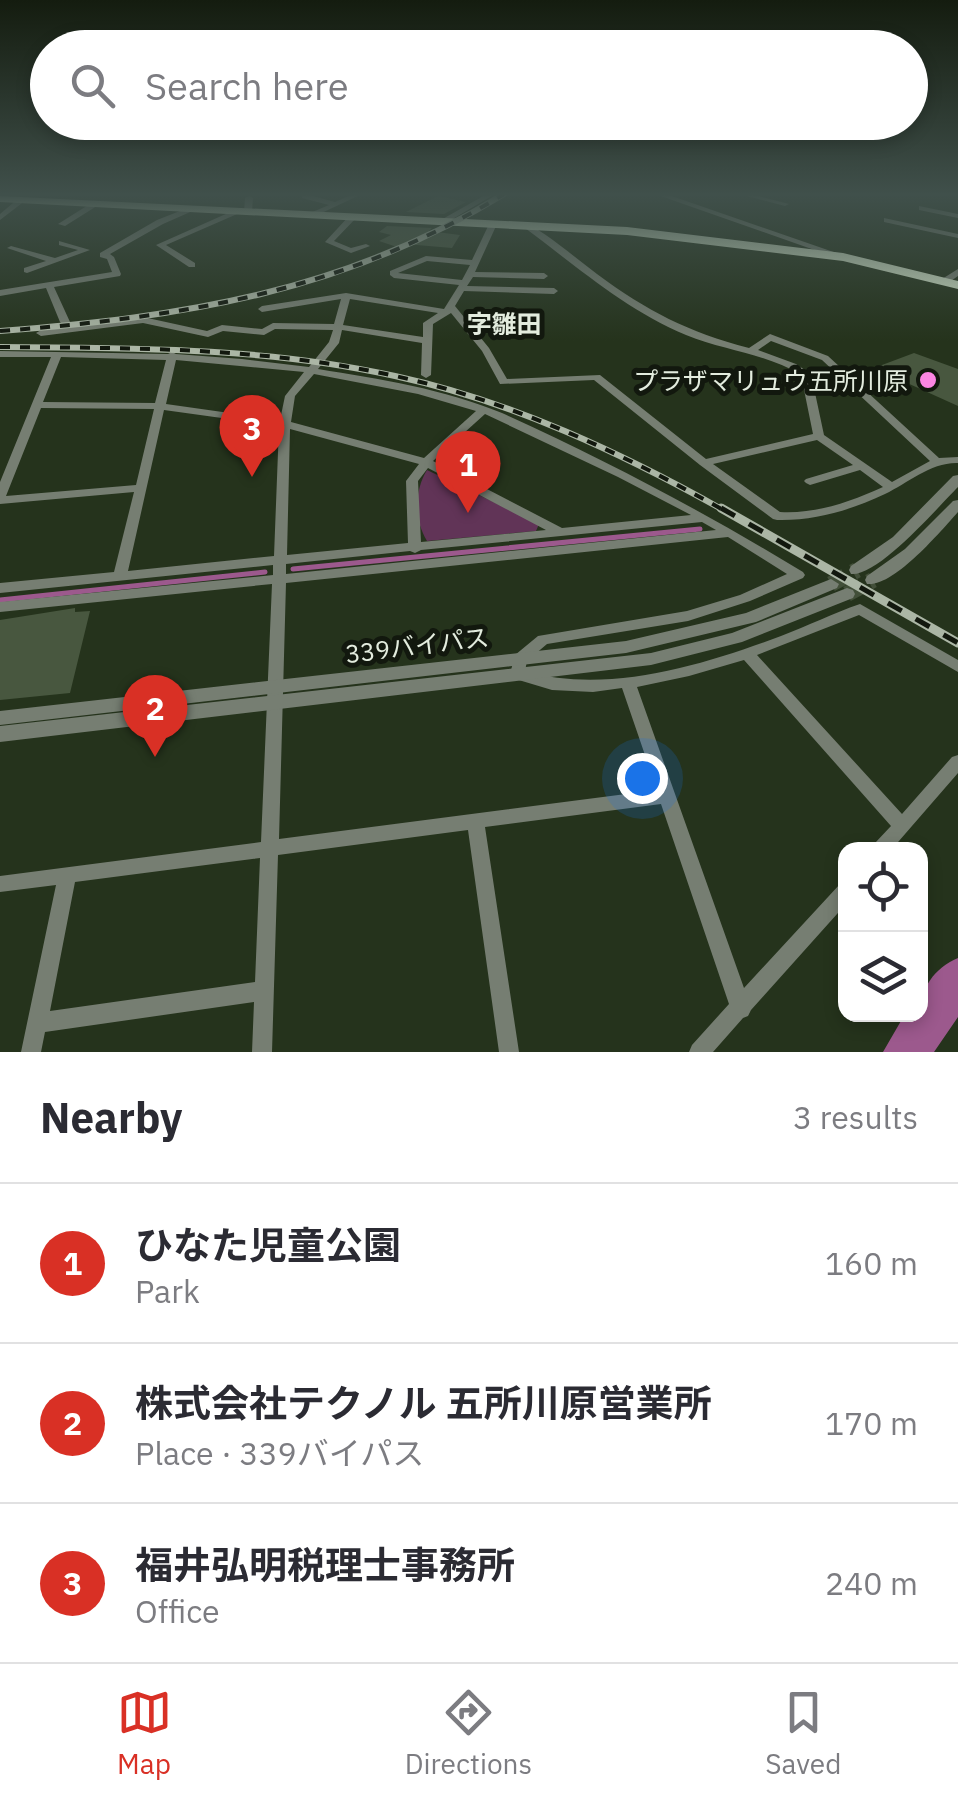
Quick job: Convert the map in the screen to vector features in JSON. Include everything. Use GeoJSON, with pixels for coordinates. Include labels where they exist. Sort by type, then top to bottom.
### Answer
{"type":"FeatureCollection","features":[{"type":"Feature","properties":{"kind":"highway"},"geometry":{"type":"LineString","coordinates":[[738,243],[843,256],[951,283]]}},
{"type":"Feature","properties":{"kind":"street"},"geometry":{"type":"LineString","coordinates":[[0,293],[117,274],[110,257],[62,243]]}},
{"type":"Feature","properties":{"kind":"street"},"geometry":{"type":"LineString","coordinates":[[103,254],[122,243]]}},
{"type":"Feature","properties":{"kind":"street"},"geometry":{"type":"LineString","coordinates":[[164,243],[160,245],[192,265]]}},
{"type":"Feature","properties":{"kind":"street"},"geometry":{"type":"LineString","coordinates":[[332,243],[351,251],[366,246]]}},
{"type":"Feature","properties":{"kind":"street"},"geometry":{"type":"LineString","coordinates":[[426,375],[428,323],[450,310],[484,243]]}},
{"type":"Feature","properties":{"kind":"street"},"geometry":{"type":"LineString","coordinates":[[553,243],[616,294],[690,333],[786,360],[806,374],[819,436],[891,487]]}},
{"type":"Feature","properties":{"kind":"street"},"geometry":{"type":"LineString","coordinates":[[805,243],[843,256]]}},
{"type":"Feature","properties":{"kind":"street"},"geometry":{"type":"LineString","coordinates":[[11,248],[56,261]]}},
{"type":"Feature","properties":{"kind":"street"},"geometry":{"type":"LineString","coordinates":[[27,270],[86,250]]}},
{"type":"Feature","properties":{"kind":"street"},"geometry":{"type":"LineString","coordinates":[[476,263],[426,258],[394,274],[554,291]]}},
{"type":"Feature","properties":{"kind":"street"},"geometry":{"type":"LineString","coordinates":[[951,283],[958,272]]}},
{"type":"Feature","properties":{"kind":"street"},"geometry":{"type":"LineString","coordinates":[[466,282],[544,276]]}},
{"type":"Feature","properties":{"kind":"street"},"geometry":{"type":"LineString","coordinates":[[48,284],[65,322]]}},
{"type":"Feature","properties":{"kind":"street"},"geometry":{"type":"LineString","coordinates":[[262,1052],[285,424],[290,396],[334,344],[346,296]]}},
{"type":"Feature","properties":{"kind":"street"},"geometry":{"type":"LineString","coordinates":[[262,309],[346,296],[450,310],[486,350],[504,382],[596,377],[777,516],[833,508],[891,487],[937,462],[958,460]]}},
{"type":"Feature","properties":{"kind":"street"},"geometry":{"type":"LineString","coordinates":[[41,333],[143,320],[208,334],[222,328],[264,332],[274,326],[339,328],[428,341]]}},
{"type":"Feature","properties":{"kind":"street"},"geometry":{"type":"LineString","coordinates":[[748,352],[770,337],[824,358],[937,462]]}},
{"type":"Feature","properties":{"kind":"street"},"geometry":{"type":"LineString","coordinates":[[0,354],[172,355],[313,368],[393,384],[483,410],[607,465],[798,575],[745,598],[688,616],[543,640],[519,666]]}},
{"type":"Feature","properties":{"kind":"street"},"geometry":{"type":"LineString","coordinates":[[57,354],[0,499],[140,488]]}},
{"type":"Feature","properties":{"kind":"street"},"geometry":{"type":"LineString","coordinates":[[120,576],[172,355]]}},
{"type":"Feature","properties":{"kind":"street"},"geometry":{"type":"LineString","coordinates":[[36,405],[160,406],[285,424],[426,462],[563,534]]}},
{"type":"Feature","properties":{"kind":"street"},"geometry":{"type":"LineString","coordinates":[[416,549],[412,481],[426,462],[483,410]]}},
{"type":"Feature","properties":{"kind":"street"},"geometry":{"type":"LineString","coordinates":[[704,463],[819,436]]}},
{"type":"Feature","properties":{"kind":"street"},"geometry":{"type":"LineString","coordinates":[[810,481],[859,467]]}},
{"type":"Feature","properties":{"kind":"street"},"geometry":{"type":"LineString","coordinates":[[857,570],[898,540],[958,479]]}},
{"type":"Feature","properties":{"kind":"street"},"geometry":{"type":"LineString","coordinates":[[873,580],[910,553],[958,504]]}},
{"type":"Feature","properties":{"kind":"street"},"geometry":{"type":"LineString","coordinates":[[0,588],[705,518]]}},
{"type":"Feature","properties":{"kind":"street"},"geometry":{"type":"LineString","coordinates":[[0,607],[730,533]]}},
{"type":"Feature","properties":{"kind":"street"},"geometry":{"type":"LineString","coordinates":[[0,734],[519,666],[651,658],[716,644],[797,616],[840,589]]}},
{"type":"Feature","properties":{"kind":"street"},"geometry":{"type":"LineString","coordinates":[[519,666],[539,685],[567,689],[627,681],[748,655],[860,609],[958,667]]}},
{"type":"Feature","properties":{"kind":"street"},"geometry":{"type":"LineString","coordinates":[[748,655],[902,826]]}},
{"type":"Feature","properties":{"kind":"street"},"geometry":{"type":"LineString","coordinates":[[627,681],[742,1009]]}},
{"type":"Feature","properties":{"kind":"street"},"geometry":{"type":"LineString","coordinates":[[0,718],[275,695]]}},
{"type":"Feature","properties":{"kind":"street"},"geometry":{"type":"LineString","coordinates":[[888,842],[958,762]]}},
{"type":"Feature","properties":{"kind":"street"},"geometry":{"type":"LineString","coordinates":[[0,884],[667,796]]}},
{"type":"Feature","properties":{"kind":"street"},"geometry":{"type":"LineString","coordinates":[[476,822],[509,1052]]}},
{"type":"Feature","properties":{"kind":"street"},"geometry":{"type":"LineString","coordinates":[[31,1052],[68,875]]}},
{"type":"Feature","properties":{"kind":"street"},"geometry":{"type":"LineString","coordinates":[[699,1052],[838,899]]}},
{"type":"Feature","properties":{"kind":"street"},"geometry":{"type":"LineString","coordinates":[[38,1023],[264,991]]}},
{"type":"Feature","properties":{"kind":"shaded area"},"geometry":{"type":"Polygon","coordinates":[[[427,470],[539,524],[536,531],[427,541],[417,506],[427,470]]]}},
{"type":"Feature","properties":{"kind":"building"},"geometry":{"type":"Polygon","coordinates":[[[385,243],[455,243],[452,248],[405,244],[397,247],[385,243]]]}},
{"type":"Feature","properties":{"kind":"building","name":"プラザマリュウ五所川原"},"geometry":{"type":"Polygon","coordinates":[[[914,353],[958,369],[958,406],[874,368],[914,353]]]}},
{"type":"Feature","properties":{"kind":"building"},"geometry":{"type":"Polygon","coordinates":[[[75,608],[75,612],[90,611],[70,693],[0,700],[0,620],[75,608]]]}},
{"type":"Feature","properties":{"kind":"waterway"},"geometry":{"type":"LineString","coordinates":[[293,569],[700,529]]}},
{"type":"Feature","properties":{"kind":"waterway"},"geometry":{"type":"LineString","coordinates":[[0,600],[265,572]]}},
{"type":"Feature","properties":{"kind":"waterway"},"geometry":{"type":"LineString","coordinates":[[906,1052],[958,980]]}},
{"type":"Feature","properties":{"kind":"tunnel"},"geometry":{"type":"LineString","coordinates":[[831,584],[857,570]]}},
{"type":"Feature","properties":{"kind":"tunnel"},"geometry":{"type":"LineString","coordinates":[[847,594],[873,580]]}},
{"type":"Feature","properties":{"kind":"railway"},"geometry":{"type":"LineString","coordinates":[[0,331],[134,317],[261,294],[323,277],[410,243]]}},
{"type":"Feature","properties":{"kind":"railway"},"geometry":{"type":"LineString","coordinates":[[0,347],[248,354],[395,376],[481,399],[565,431],[725,511]]}},
{"type":"Feature","properties":{"kind":"railway"},"geometry":{"type":"LineString","coordinates":[[721,508],[958,643]]}},
{"type":"Feature","properties":{"kind":"place","name":"プラザマリュウ五所川原"},"geometry":{"type":"Point","coordinates":[928,380]}},
{"type":"Feature","properties":{"kind":"place","name":"福井弘明税理士事務所"},"geometry":{"type":"Point","coordinates":[252,477]}},
{"type":"Feature","properties":{"kind":"place","name":"ひなた児童公園"},"geometry":{"type":"Point","coordinates":[468,513]}},
{"type":"Feature","properties":{"kind":"place","name":"株式会社テクノル 五所川原営業所"},"geometry":{"type":"Point","coordinates":[155,757]}},
{"type":"Feature","properties":{"kind":"district","name":"字雛田"},"geometry":{"type":"Point","coordinates":[504,323]}}]}
